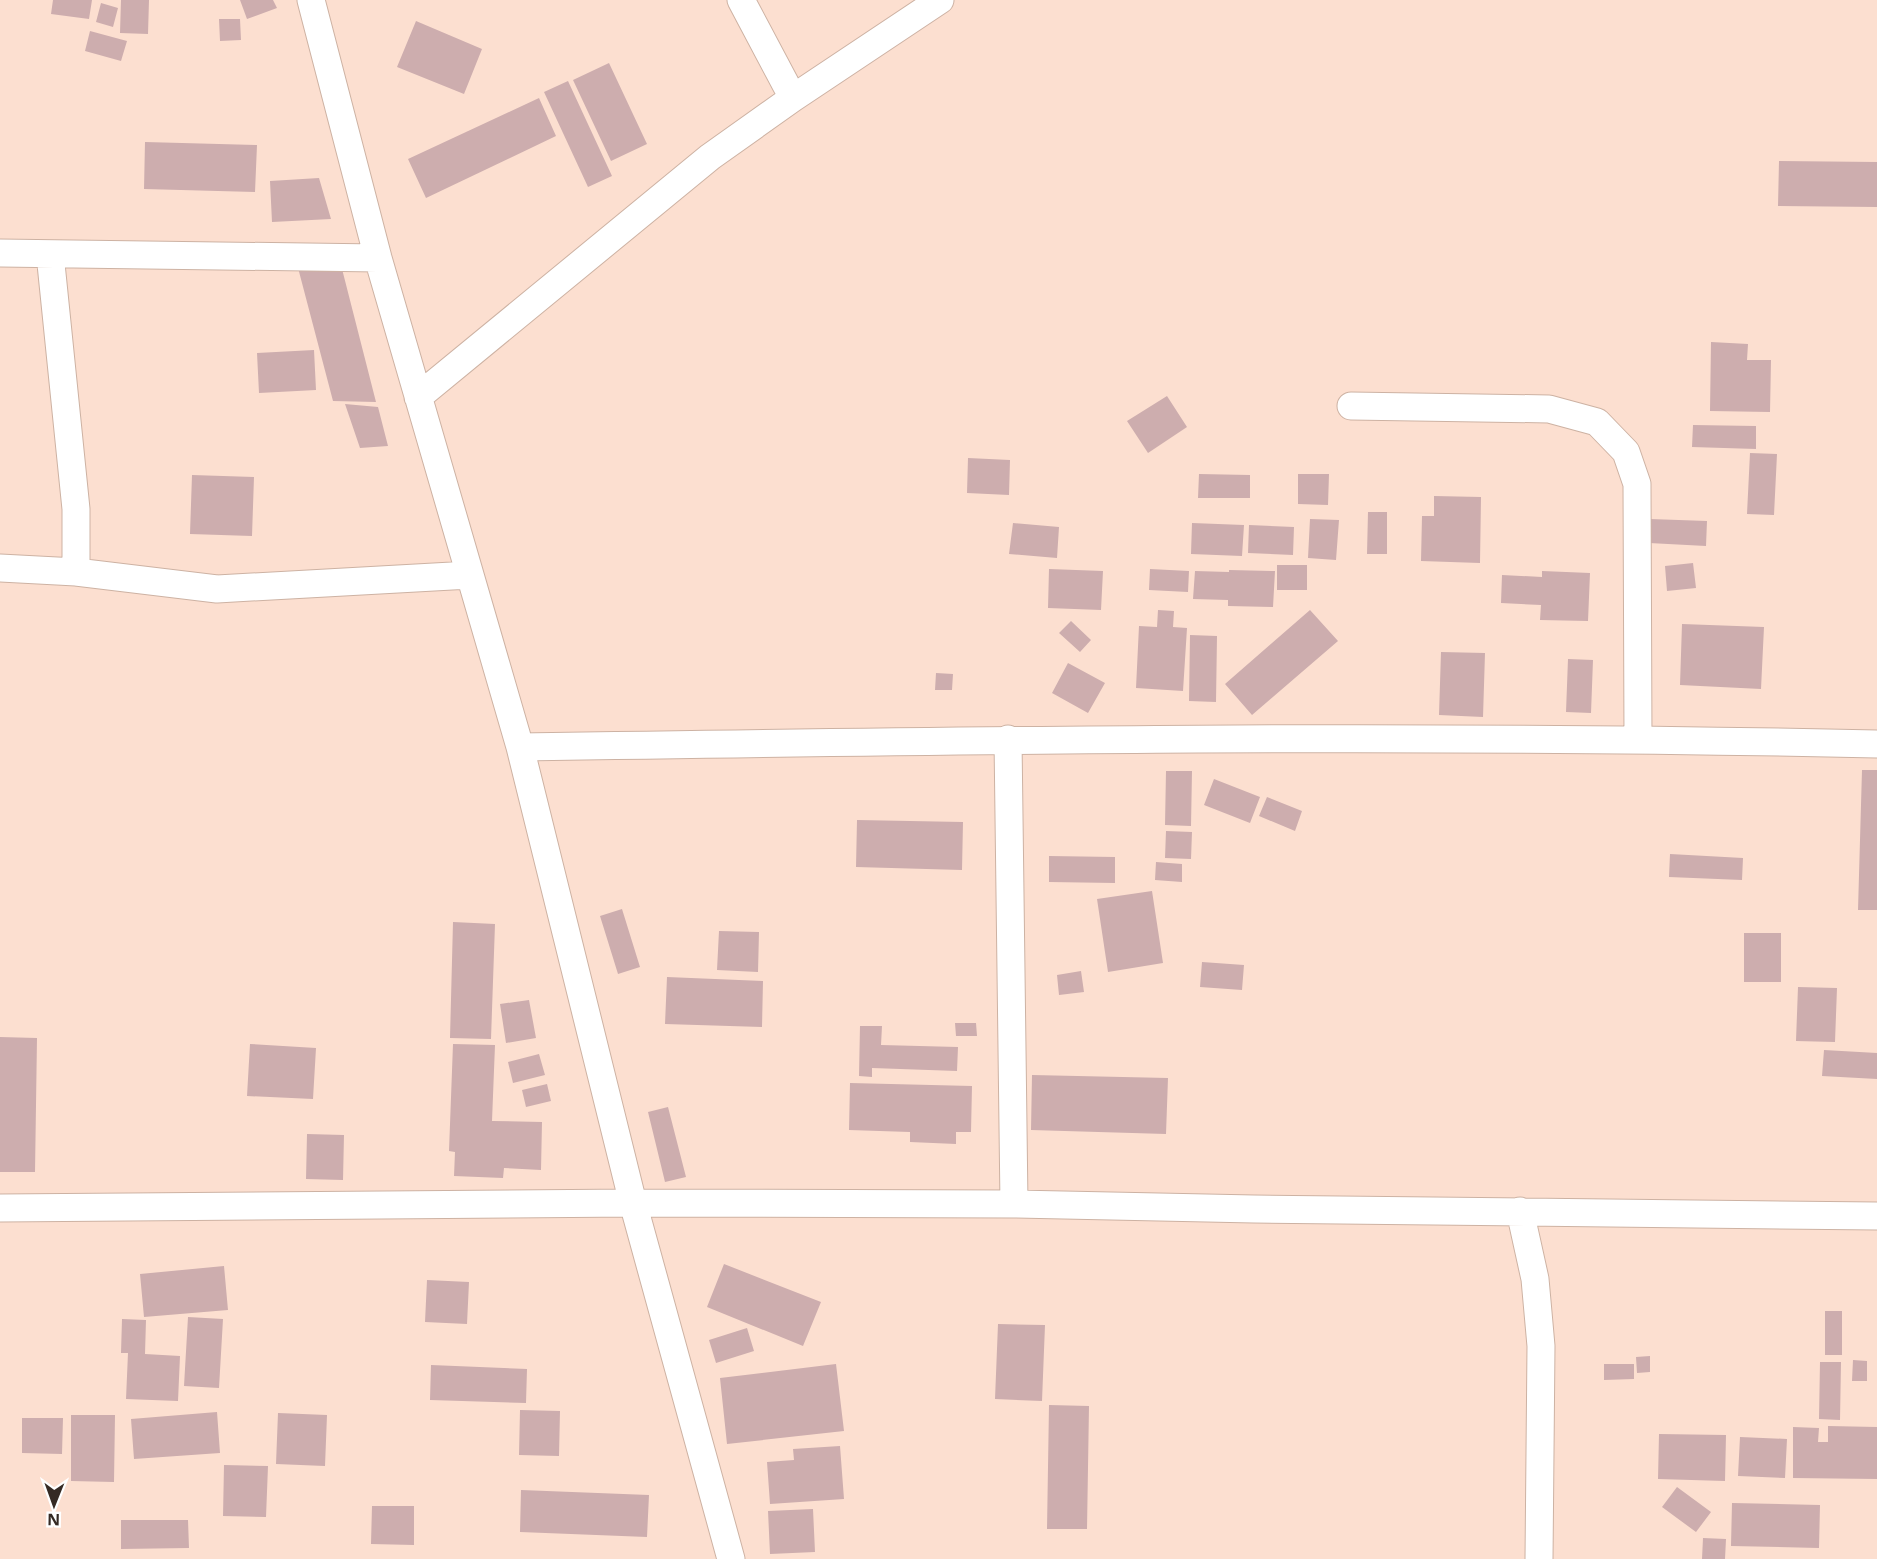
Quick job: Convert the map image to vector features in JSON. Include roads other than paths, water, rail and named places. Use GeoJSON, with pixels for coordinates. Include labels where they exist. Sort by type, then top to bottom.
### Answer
{"type":"FeatureCollection","features":[{"type":"Feature","properties":{"kind":"street"},"geometry":{"type":"LineString","coordinates":[[311,0],[378,258],[520,747],[633,1203],[731,1559]]}},
{"type":"Feature","properties":{"kind":"street"},"geometry":{"type":"LineString","coordinates":[[741,0],[793,98]]}},
{"type":"Feature","properties":{"kind":"street"},"geometry":{"type":"LineString","coordinates":[[418,397],[710,157],[793,98],[940,0]]}},
{"type":"Feature","properties":{"kind":"street"},"geometry":{"type":"LineString","coordinates":[[0,253],[378,258]]}},
{"type":"Feature","properties":{"kind":"street"},"geometry":{"type":"LineString","coordinates":[[50,254],[76,509],[76,572]]}},
{"type":"Feature","properties":{"kind":"street"},"geometry":{"type":"LineString","coordinates":[[1351,406],[1549,409],[1597,422],[1626,452],[1637,484],[1638,739]]}},
{"type":"Feature","properties":{"kind":"street"},"geometry":{"type":"LineString","coordinates":[[0,568],[76,572],[217,589],[470,575]]}},
{"type":"Feature","properties":{"kind":"street"},"geometry":{"type":"LineString","coordinates":[[520,747],[1008,739],[1638,739],[1877,744]]}},
{"type":"Feature","properties":{"kind":"street"},"geometry":{"type":"LineString","coordinates":[[1008,739],[1014,1204]]}},
{"type":"Feature","properties":{"kind":"street"},"geometry":{"type":"LineString","coordinates":[[0,1208],[633,1203],[1014,1204],[1877,1216]]}},
{"type":"Feature","properties":{"kind":"street"},"geometry":{"type":"LineString","coordinates":[[1520,1211],[1535,1279],[1541,1346],[1539,1559]]}}]}
